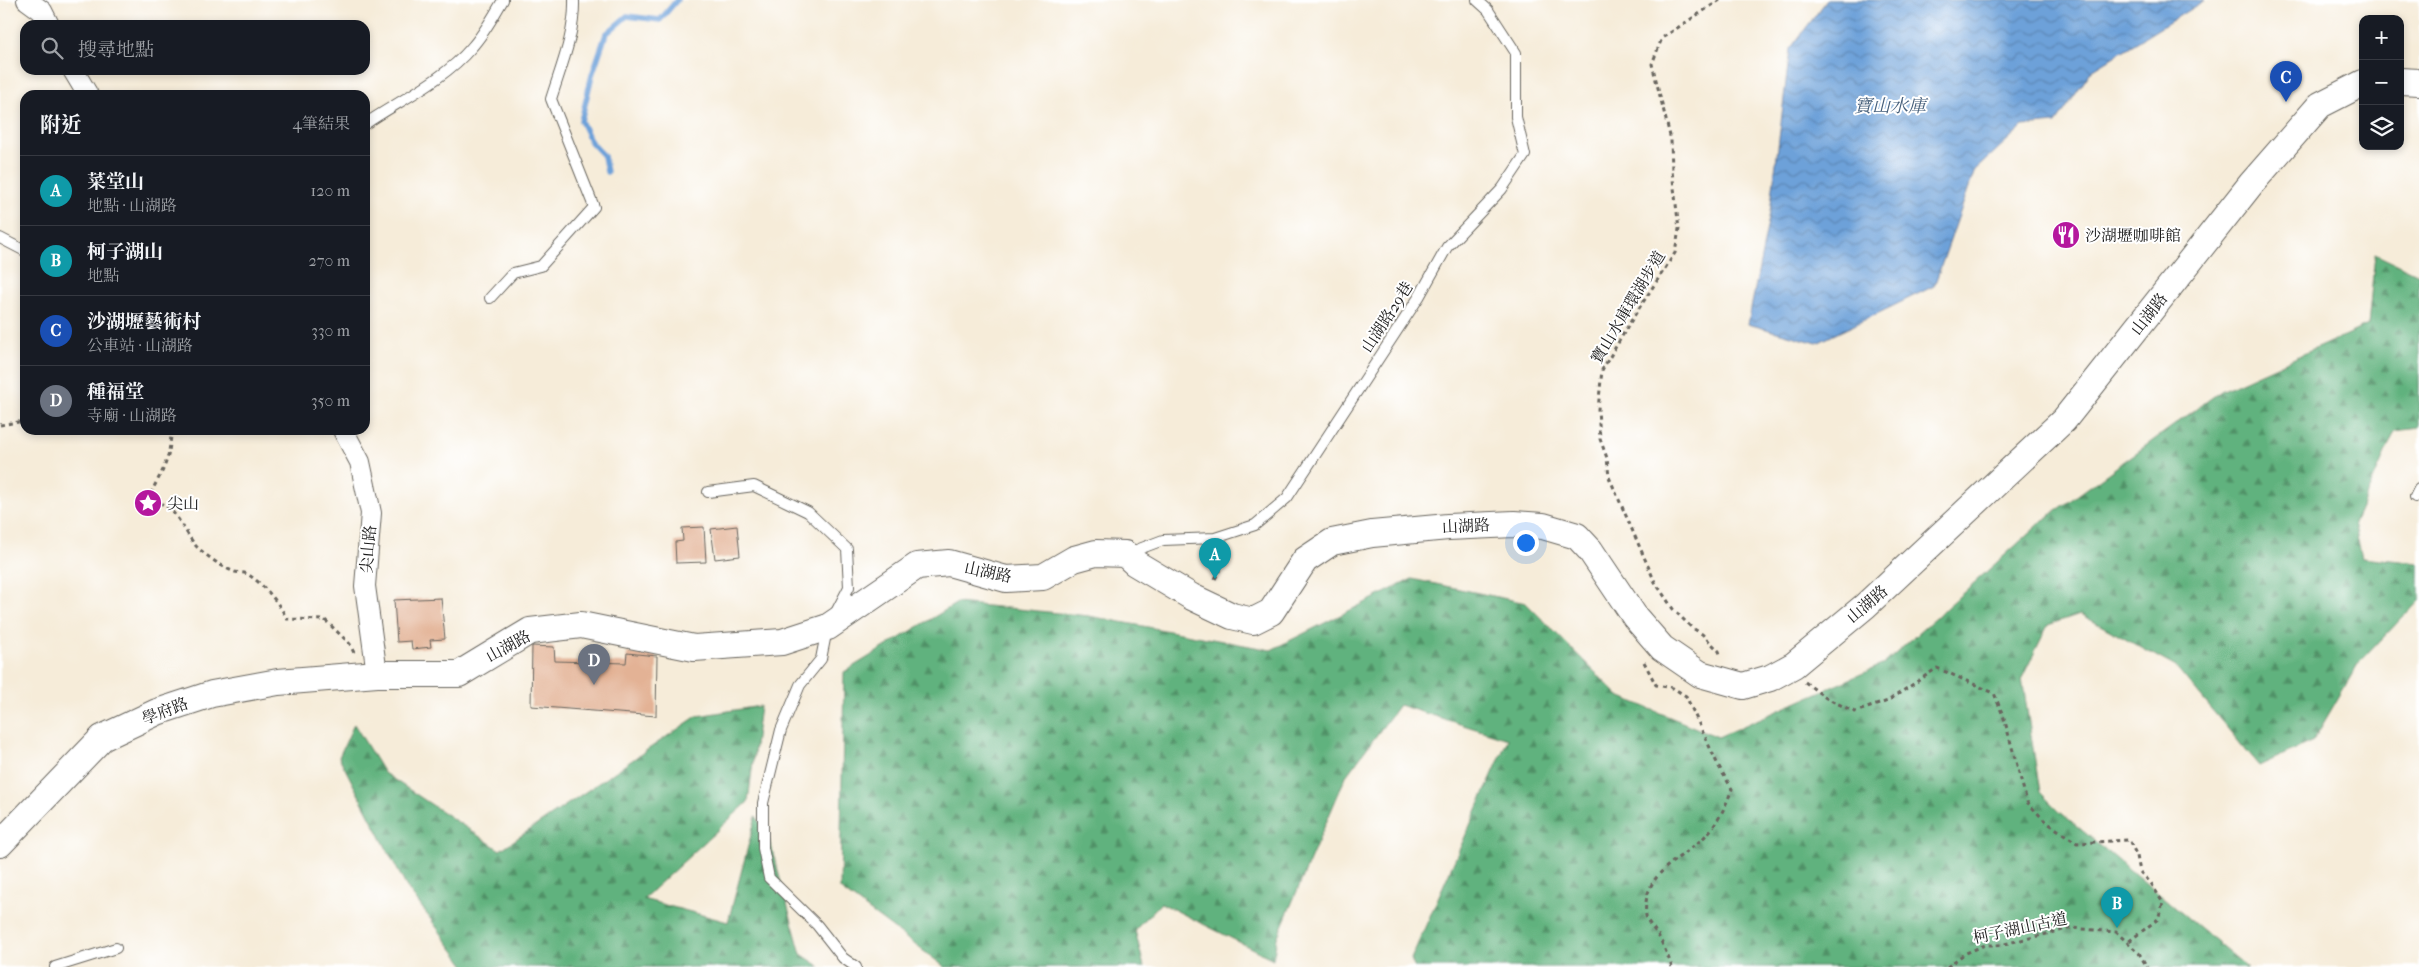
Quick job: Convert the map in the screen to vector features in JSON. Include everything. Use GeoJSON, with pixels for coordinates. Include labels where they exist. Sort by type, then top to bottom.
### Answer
{"type":"FeatureCollection","features":[{"type":"Feature","properties":{"kind":"street"},"geometry":{"type":"LineString","coordinates":[[26,0],[42,11],[46,20]]}},
{"type":"Feature","properties":{"kind":"street"},"geometry":{"type":"LineString","coordinates":[[76,75],[85,90]]}},
{"type":"Feature","properties":{"kind":"street"},"geometry":{"type":"LineString","coordinates":[[2404,81],[2419,82]]}},
{"type":"Feature","properties":{"kind":"street","name":"山湖路"},"geometry":{"type":"LineString","coordinates":[[370,674],[459,674],[530,631],[580,625],[694,648],[782,642],[828,627],[917,566],[949,563],[1006,578],[1044,577],[1074,559],[1096,553],[1125,554],[1136,563],[1192,597],[1232,616],[1253,621],[1271,612],[1305,560],[1332,542],[1372,534],[1448,526],[1543,526],[1577,536],[1590,550],[1635,617],[1662,648],[1700,674],[1743,686],[1770,678],[1786,669],[1820,644],[1865,606],[2064,420],[2251,184],[2320,105],[2359,85]]}},
{"type":"Feature","properties":{"kind":"street","name":"尖山路"},"geometry":{"type":"LineString","coordinates":[[346,435],[360,462],[371,513],[365,586],[370,674]]}},
{"type":"Feature","properties":{"kind":"street","name":"學府路"},"geometry":{"type":"LineString","coordinates":[[0,844],[102,738],[157,712],[212,694],[278,682],[370,674]]}},
{"type":"Feature","properties":{"kind":"lane"},"geometry":{"type":"LineString","coordinates":[[370,121],[449,69],[488,27],[503,0]]}},
{"type":"Feature","properties":{"kind":"lane"},"geometry":{"type":"LineString","coordinates":[[490,298],[513,272],[540,266],[594,206],[551,99],[566,55],[574,11],[574,0]]}},
{"type":"Feature","properties":{"kind":"lane","name":"山湖路29巷"},"geometry":{"type":"LineString","coordinates":[[1125,554],[1163,540],[1215,538],[1255,525],[1287,498],[1419,297],[1447,247],[1502,189],[1526,155],[1516,117],[1516,52],[1488,10],[1477,0]]}},
{"type":"Feature","properties":{"kind":"lane"},"geometry":{"type":"LineString","coordinates":[[0,238],[20,248]]}},
{"type":"Feature","properties":{"kind":"lane"},"geometry":{"type":"LineString","coordinates":[[708,492],[754,486],[808,512],[848,549],[849,587],[828,627],[821,659],[800,685],[781,730],[763,803],[763,848],[769,878],[817,925],[843,958],[856,967]]}},
{"type":"Feature","properties":{"kind":"lane"},"geometry":{"type":"LineString","coordinates":[[54,967],[116,948]]}},
{"type":"Feature","properties":{"kind":"path","name":"寶山水庫環湖步道"},"geometry":{"type":"LineString","coordinates":[[1720,0],[1662,38],[1652,64],[1671,140],[1672,171],[1679,229],[1675,253],[1602,370],[1598,410],[1600,439],[1607,458],[1608,477],[1654,582],[1673,609],[1719,651],[1731,684]]}},
{"type":"Feature","properties":{"kind":"path"},"geometry":{"type":"LineString","coordinates":[[0,425],[20,423]]}},
{"type":"Feature","properties":{"kind":"path"},"geometry":{"type":"LineString","coordinates":[[171,435],[167,461],[160,476],[153,484],[148,502],[153,501],[171,509],[197,546],[234,572],[248,574],[282,609],[287,619],[325,620],[350,644],[370,674]]}},
{"type":"Feature","properties":{"kind":"path"},"geometry":{"type":"LineString","coordinates":[[1215,538],[1226,558],[1215,579]]}},
{"type":"Feature","properties":{"kind":"path"},"geometry":{"type":"LineString","coordinates":[[1643,660],[1656,684],[1673,688],[1686,696],[1718,765],[1732,789],[1726,806],[1708,833],[1671,861],[1655,879],[1647,899],[1646,918],[1658,936],[1672,967]]}},
{"type":"Feature","properties":{"kind":"path"},"geometry":{"type":"LineString","coordinates":[[1786,669],[1826,698],[1855,712],[1888,701],[1937,668],[1994,693],[2004,718],[2027,802],[2046,821],[2077,843],[2129,840],[2137,856],[2140,872],[2151,883],[2163,903],[2158,919],[2128,942]]}},
{"type":"Feature","properties":{"kind":"path","name":"柯子湖山古道"},"geometry":{"type":"LineString","coordinates":[[1947,967],[1964,954],[1985,945],[2000,945],[2072,928],[2116,932],[2139,953],[2147,967]]}},
{"type":"Feature","properties":{"kind":"green space"},"geometry":{"type":"Polygon","coordinates":[[[2375,254],[2419,275],[2419,428],[2395,431],[2354,524],[2362,557],[2419,563],[2419,600],[2358,664],[2313,741],[2259,766],[2176,667],[2080,614],[2048,625],[2022,678],[2040,792],[2060,812],[2247,967],[1414,967],[1411,959],[1508,739],[1399,705],[1346,776],[1277,938],[1273,959],[1161,903],[1135,930],[1144,967],[945,967],[840,889],[844,672],[957,603],[1089,616],[1271,650],[1412,579],[1526,603],[1619,696],[1718,737],[1884,664],[2045,519],[2221,391],[2368,325],[2375,254]]]}},
{"type":"Feature","properties":{"kind":"green space"},"geometry":{"type":"Polygon","coordinates":[[[760,706],[748,802],[643,899],[728,922],[756,816],[769,839],[801,954],[821,967],[466,967],[406,886],[339,757],[354,724],[384,773],[500,850],[697,716],[760,706]]]}},
{"type":"Feature","properties":{"kind":"water","name":"寶山水庫"},"geometry":{"type":"Polygon","coordinates":[[[1827,0],[2205,0],[2092,70],[2056,123],[2023,126],[1975,170],[1934,286],[1817,343],[1748,324],[1770,212],[1790,49],[1827,0]]]}},
{"type":"Feature","properties":{"kind":"building"},"geometry":{"type":"Polygon","coordinates":[[[737,526],[740,556],[715,559],[711,529],[737,526]]]}},
{"type":"Feature","properties":{"kind":"building"},"geometry":{"type":"Polygon","coordinates":[[[704,527],[706,562],[676,563],[675,542],[683,541],[682,528],[704,527]]]}},
{"type":"Feature","properties":{"kind":"building"},"geometry":{"type":"Polygon","coordinates":[[[441,598],[445,639],[430,640],[431,647],[412,649],[411,641],[397,642],[394,600],[441,598]]]}},
{"type":"Feature","properties":{"kind":"building"},"geometry":{"type":"Polygon","coordinates":[[[532,646],[554,647],[555,661],[626,663],[627,653],[657,656],[656,716],[531,706],[532,646]]]}},
{"type":"Feature","properties":{"kind":"waterway"},"geometry":{"type":"LineString","coordinates":[[607,172],[604,156],[591,142],[581,121],[592,75],[606,34],[627,16],[660,20],[677,0]]}},
{"type":"Feature","properties":{"kind":"place","name":"沙湖壢藝術村"},"geometry":{"type":"Point","coordinates":[2286,102]}},
{"type":"Feature","properties":{"kind":"place","name":"沙湖壢咖啡館"},"geometry":{"type":"Point","coordinates":[2066,235]}},
{"type":"Feature","properties":{"kind":"place","name":"尖山"},"geometry":{"type":"Point","coordinates":[148,503]}},
{"type":"Feature","properties":{"kind":"place","name":"菜堂山"},"geometry":{"type":"Point","coordinates":[1215,579]}},
{"type":"Feature","properties":{"kind":"place","name":"種福堂"},"geometry":{"type":"Point","coordinates":[594,685]}},
{"type":"Feature","properties":{"kind":"place","name":"柯子湖山"},"geometry":{"type":"Point","coordinates":[2117,928]}}]}
